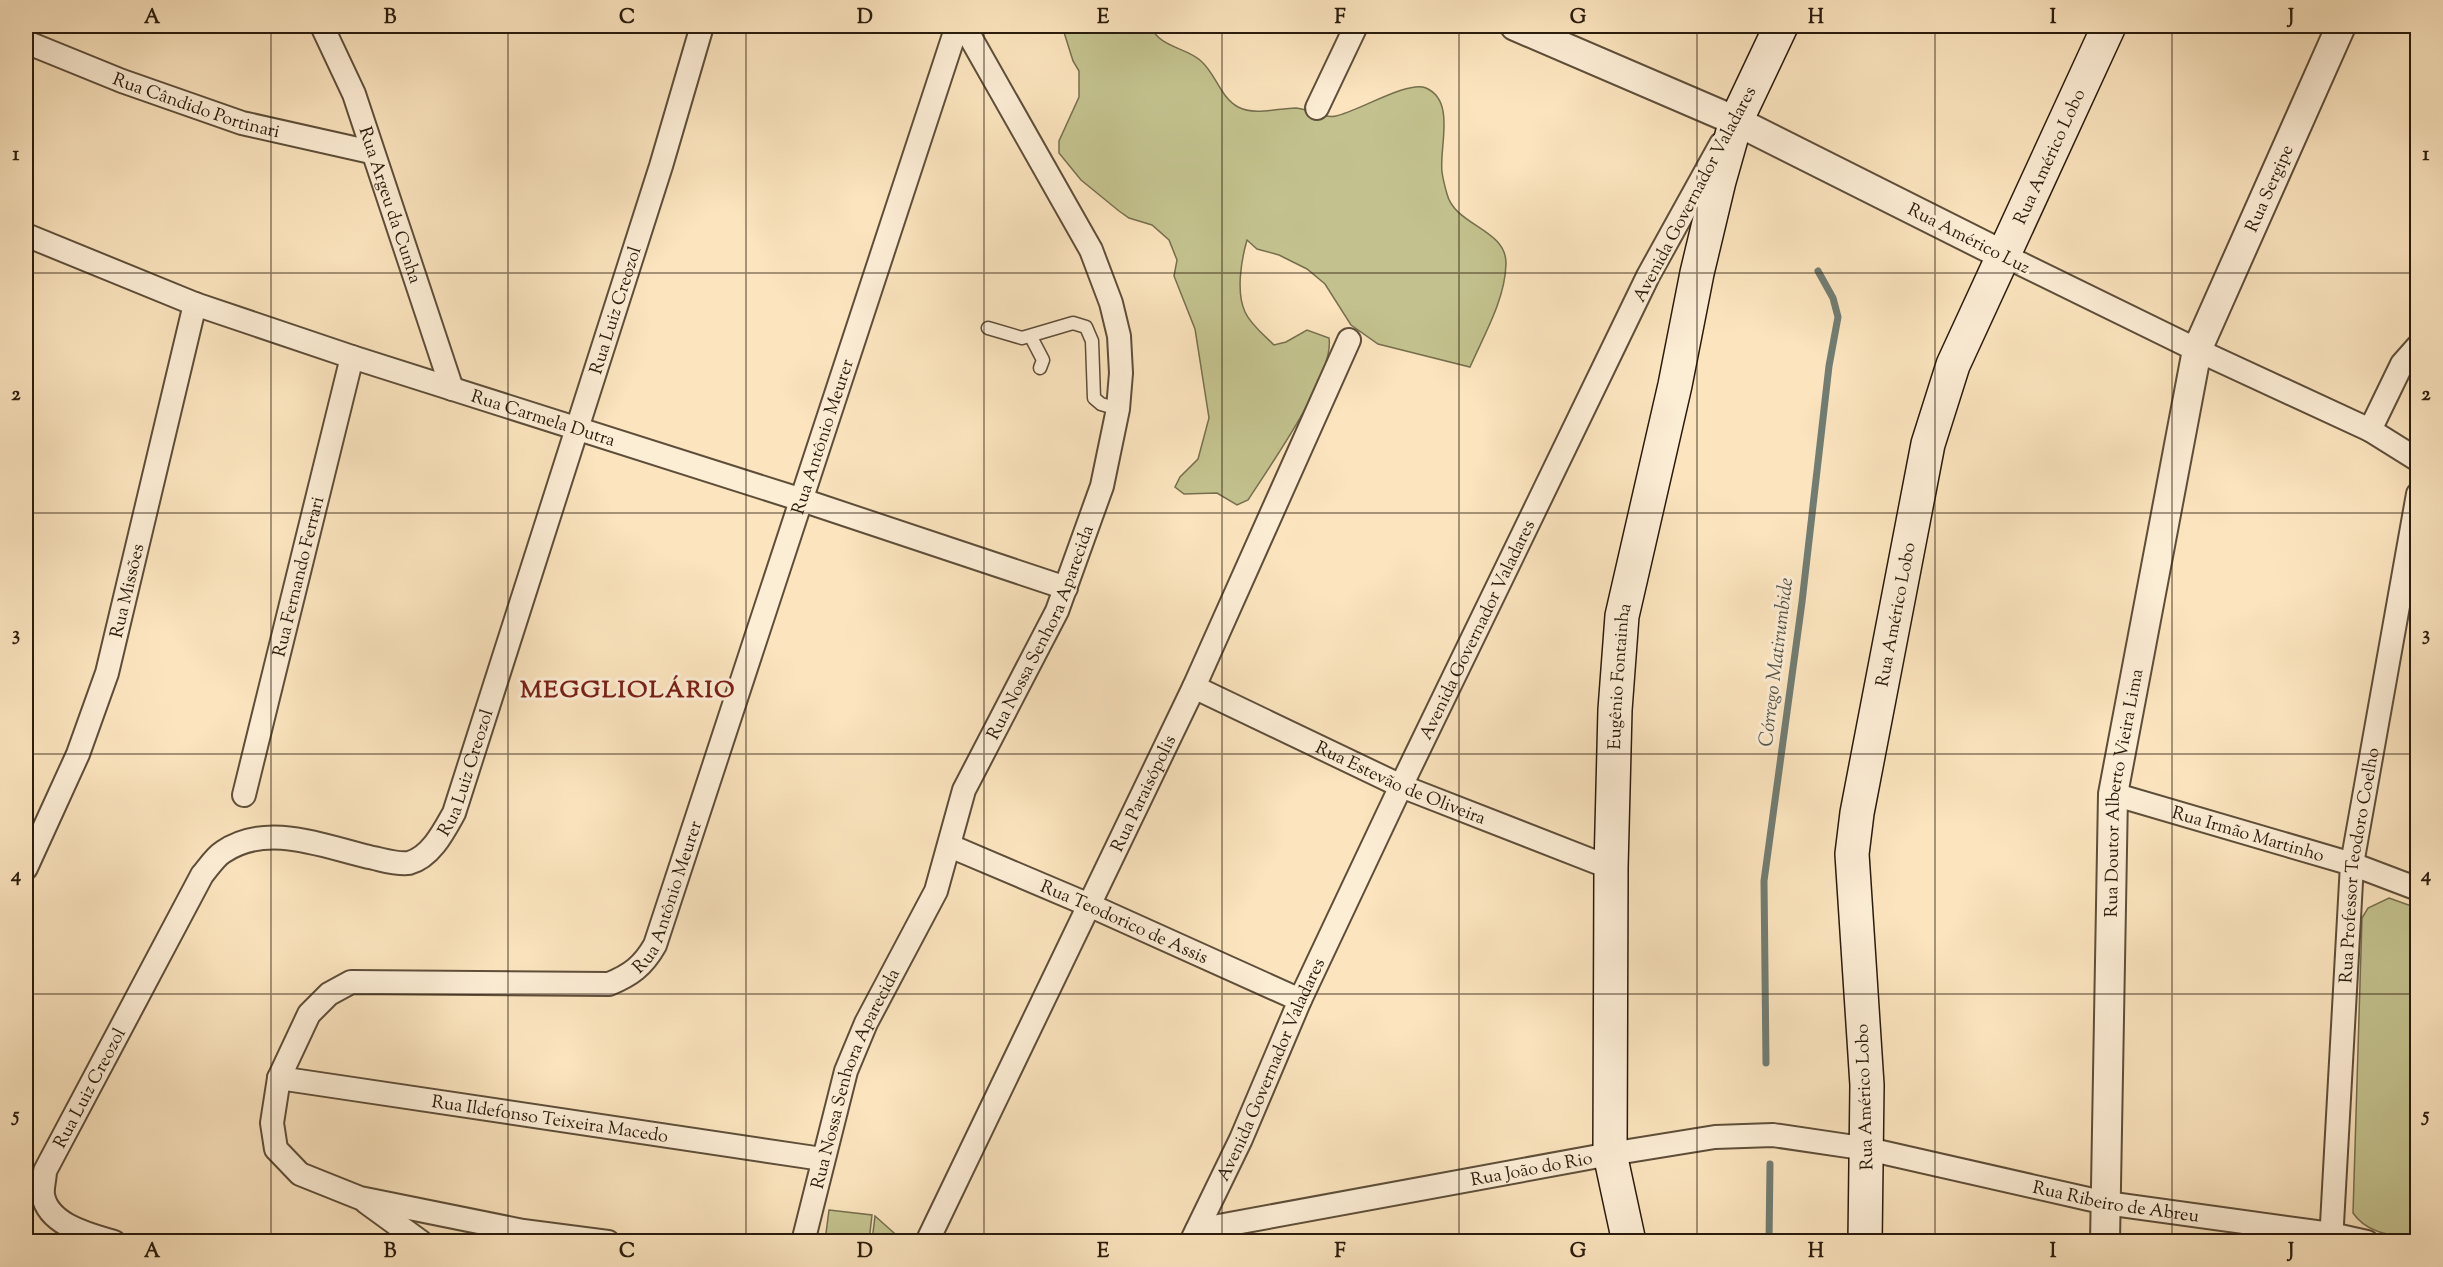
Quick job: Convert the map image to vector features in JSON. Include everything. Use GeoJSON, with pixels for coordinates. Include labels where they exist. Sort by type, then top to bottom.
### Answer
{"type":"FeatureCollection","features":[{"type":"Feature","properties":{"kind":"main road","name":"Avenida Governador Valadares"},"geometry":{"type":"LineString","coordinates":[[1736,121],[1781,26]]}},
{"type":"Feature","properties":{"kind":"main road","name":"Rua Américo Lobo"},"geometry":{"type":"LineString","coordinates":[[1865,1242],[1868,1149],[1867,1085],[1852,864],[1857,813],[1928,444],[1953,365],[2109,26]]}},
{"type":"Feature","properties":{"kind":"main road","name":"Eugênio Fontainha"},"geometry":{"type":"LineString","coordinates":[[1629,1242],[1610,1154],[1611,868],[1615,710],[1622,616],[1675,385],[1697,273],[1736,121]]}},
{"type":"Feature","properties":{"kind":"street","name":"Rua Argeu da Cunha"},"geometry":{"type":"LineString","coordinates":[[322,26],[354,94],[371,152],[452,389]]}},
{"type":"Feature","properties":{"kind":"street","name":"Rua Luiz Creozol"},"geometry":{"type":"LineString","coordinates":[[114,1242],[82,1233],[54,1215],[43,1195],[45,1172],[202,876],[221,853],[240,842],[260,837],[282,837],[387,861],[409,863],[424,854],[442,835],[454,813],[577,430],[702,26]]}},
{"type":"Feature","properties":{"kind":"street","name":"Rua Antônio Meurer"},"geometry":{"type":"LineString","coordinates":[[608,1242],[523,1231],[360,1198],[300,1174],[276,1149],[272,1123],[279,1078],[309,1014],[329,994],[351,982],[609,984],[629,976],[644,964],[655,945],[957,26]]}},
{"type":"Feature","properties":{"kind":"street","name":"Rua Nossa Senhora Aparecida"},"geometry":{"type":"LineString","coordinates":[[803,1242],[846,1071],[867,1023],[936,891],[964,790],[1057,611],[1102,486],[1118,409],[1121,373],[1119,336],[1111,303],[1091,250],[964,26]]}},
{"type":"Feature","properties":{"kind":"street"},"geometry":{"type":"LineString","coordinates":[[1317,108],[1356,26]]}},
{"type":"Feature","properties":{"kind":"street","name":"Rua Américo Luz"},"geometry":{"type":"LineString","coordinates":[[1515,26],[1736,121],[2197,350],[2370,430],[2418,460]]}},
{"type":"Feature","properties":{"kind":"street","name":"Rua Sergipe"},"geometry":{"type":"LineString","coordinates":[[2197,350],[2341,26]]}},
{"type":"Feature","properties":{"kind":"street","name":"Rua Cândido Portinari"},"geometry":{"type":"LineString","coordinates":[[26,42],[122,81],[242,123],[371,152]]}},
{"type":"Feature","properties":{"kind":"street","name":"Avenida Governador Valadares"},"geometry":{"type":"LineString","coordinates":[[1194,1236],[1241,1139],[1300,1000],[1401,786],[1648,276],[1707,166],[1736,121]]}},
{"type":"Feature","properties":{"kind":"street","name":"Rua Carmela Dutra"},"geometry":{"type":"LineString","coordinates":[[26,235],[195,304],[577,430],[802,500],[1066,588]]}},
{"type":"Feature","properties":{"kind":"street","name":"Rua Missões"},"geometry":{"type":"LineString","coordinates":[[26,868],[78,754],[107,673],[195,304]]}},
{"type":"Feature","properties":{"kind":"street","name":"Rua Paraisópolis"},"geometry":{"type":"LineString","coordinates":[[927,1242],[1194,687],[1349,340]]}},
{"type":"Feature","properties":{"kind":"street"},"geometry":{"type":"LineString","coordinates":[[2370,430],[2402,364],[2418,346]]}},
{"type":"Feature","properties":{"kind":"street","name":"Rua Doutor Alberto Vieira Lima"},"geometry":{"type":"LineString","coordinates":[[2105,1242],[2113,794],[2197,350]]}},
{"type":"Feature","properties":{"kind":"street","name":"Rua Fernando Ferrari"},"geometry":{"type":"LineString","coordinates":[[244,795],[352,357]]}},
{"type":"Feature","properties":{"kind":"street","name":"Rua Professor Teodoro Coelho"},"geometry":{"type":"LineString","coordinates":[[2331,1238],[2352,864],[2418,494]]}},
{"type":"Feature","properties":{"kind":"street","name":"Rua Estevão de Oliveira"},"geometry":{"type":"LineString","coordinates":[[1194,687],[1401,786],[1611,868]]}},
{"type":"Feature","properties":{"kind":"street","name":"Rua Irmão Martinho"},"geometry":{"type":"LineString","coordinates":[[2113,794],[2352,864],[2418,889]]}},
{"type":"Feature","properties":{"kind":"street","name":"Rua Teodorico de Assis"},"geometry":{"type":"LineString","coordinates":[[950,846],[1089,905],[1300,1000]]}},
{"type":"Feature","properties":{"kind":"street","name":"Rua Ildefonso Teixeira Macedo"},"geometry":{"type":"LineString","coordinates":[[279,1078],[822,1160]]}},
{"type":"Feature","properties":{"kind":"street","name":"Rua João do Rio"},"geometry":{"type":"LineString","coordinates":[[1194,1236],[1610,1154],[1715,1137],[1773,1135],[1868,1149]]}},
{"type":"Feature","properties":{"kind":"street","name":"Rua Ribeiro de Abreu"},"geometry":{"type":"LineString","coordinates":[[1868,1149],[2106,1203],[2367,1242]]}},
{"type":"Feature","properties":{"kind":"street"},"geometry":{"type":"LineString","coordinates":[[360,1198],[421,1242]]}},
{"type":"Feature","properties":{"kind":"lane"},"geometry":{"type":"LineString","coordinates":[[988,327],[1022,338],[1073,323],[1086,327],[1092,341],[1094,398],[1101,404],[1118,409]]}},
{"type":"Feature","properties":{"kind":"lane"},"geometry":{"type":"LineString","coordinates":[[1031,337],[1042,360],[1040,368]]}},
{"type":"Feature","properties":{"kind":"shaded area"},"geometry":{"type":"Polygon","coordinates":[[[1062,26],[1151,26],[1160,39],[1201,61],[1232,103],[1245,110],[1267,111],[1296,108],[1331,117],[1407,88],[1426,88],[1435,94],[1441,103],[1443,114],[1442,172],[1447,194],[1452,205],[1460,214],[1498,243],[1504,252],[1506,264],[1498,304],[1470,367],[1378,344],[1351,325],[1325,284],[1307,269],[1279,255],[1257,249],[1247,240],[1241,267],[1240,286],[1242,304],[1251,321],[1274,345],[1286,342],[1307,330],[1329,338],[1328,354],[1322,374],[1299,421],[1248,500],[1237,505],[1217,493],[1184,494],[1175,487],[1180,477],[1198,459],[1209,418],[1195,329],[1174,276],[1177,260],[1169,240],[1152,225],[1129,218],[1119,211],[1081,180],[1059,153],[1059,141],[1079,97],[1079,71],[1073,61],[1062,26]]]}},
{"type":"Feature","properties":{"kind":"shaded area"},"geometry":{"type":"Polygon","coordinates":[[[2389,898],[2417,908],[2417,1239],[2374,1230],[2366,1226],[2353,1213],[2362,918],[2368,908],[2389,898]]]}},
{"type":"Feature","properties":{"kind":"shaded area"},"geometry":{"type":"Polygon","coordinates":[[[829,1210],[872,1215],[869,1241],[825,1241],[829,1210]]]}},
{"type":"Feature","properties":{"kind":"shaded area"},"geometry":{"type":"Polygon","coordinates":[[[875,1216],[903,1241],[872,1241],[875,1216]]]}},
{"type":"Feature","properties":{"kind":"waterway","name":"Córrego Matirumbide"},"geometry":{"type":"LineString","coordinates":[[1766,1063],[1764,881],[1802,602],[1829,366],[1838,317],[1833,298],[1818,271]]}},
{"type":"Feature","properties":{"kind":"waterway","name":"Córrego Matirumbide"},"geometry":{"type":"LineString","coordinates":[[1769,1242],[1770,1164]]}},
{"type":"Feature","properties":{"kind":"district","name":"MEGGLIOLÁRIO"},"geometry":{"type":"Point","coordinates":[628,689]}}]}
